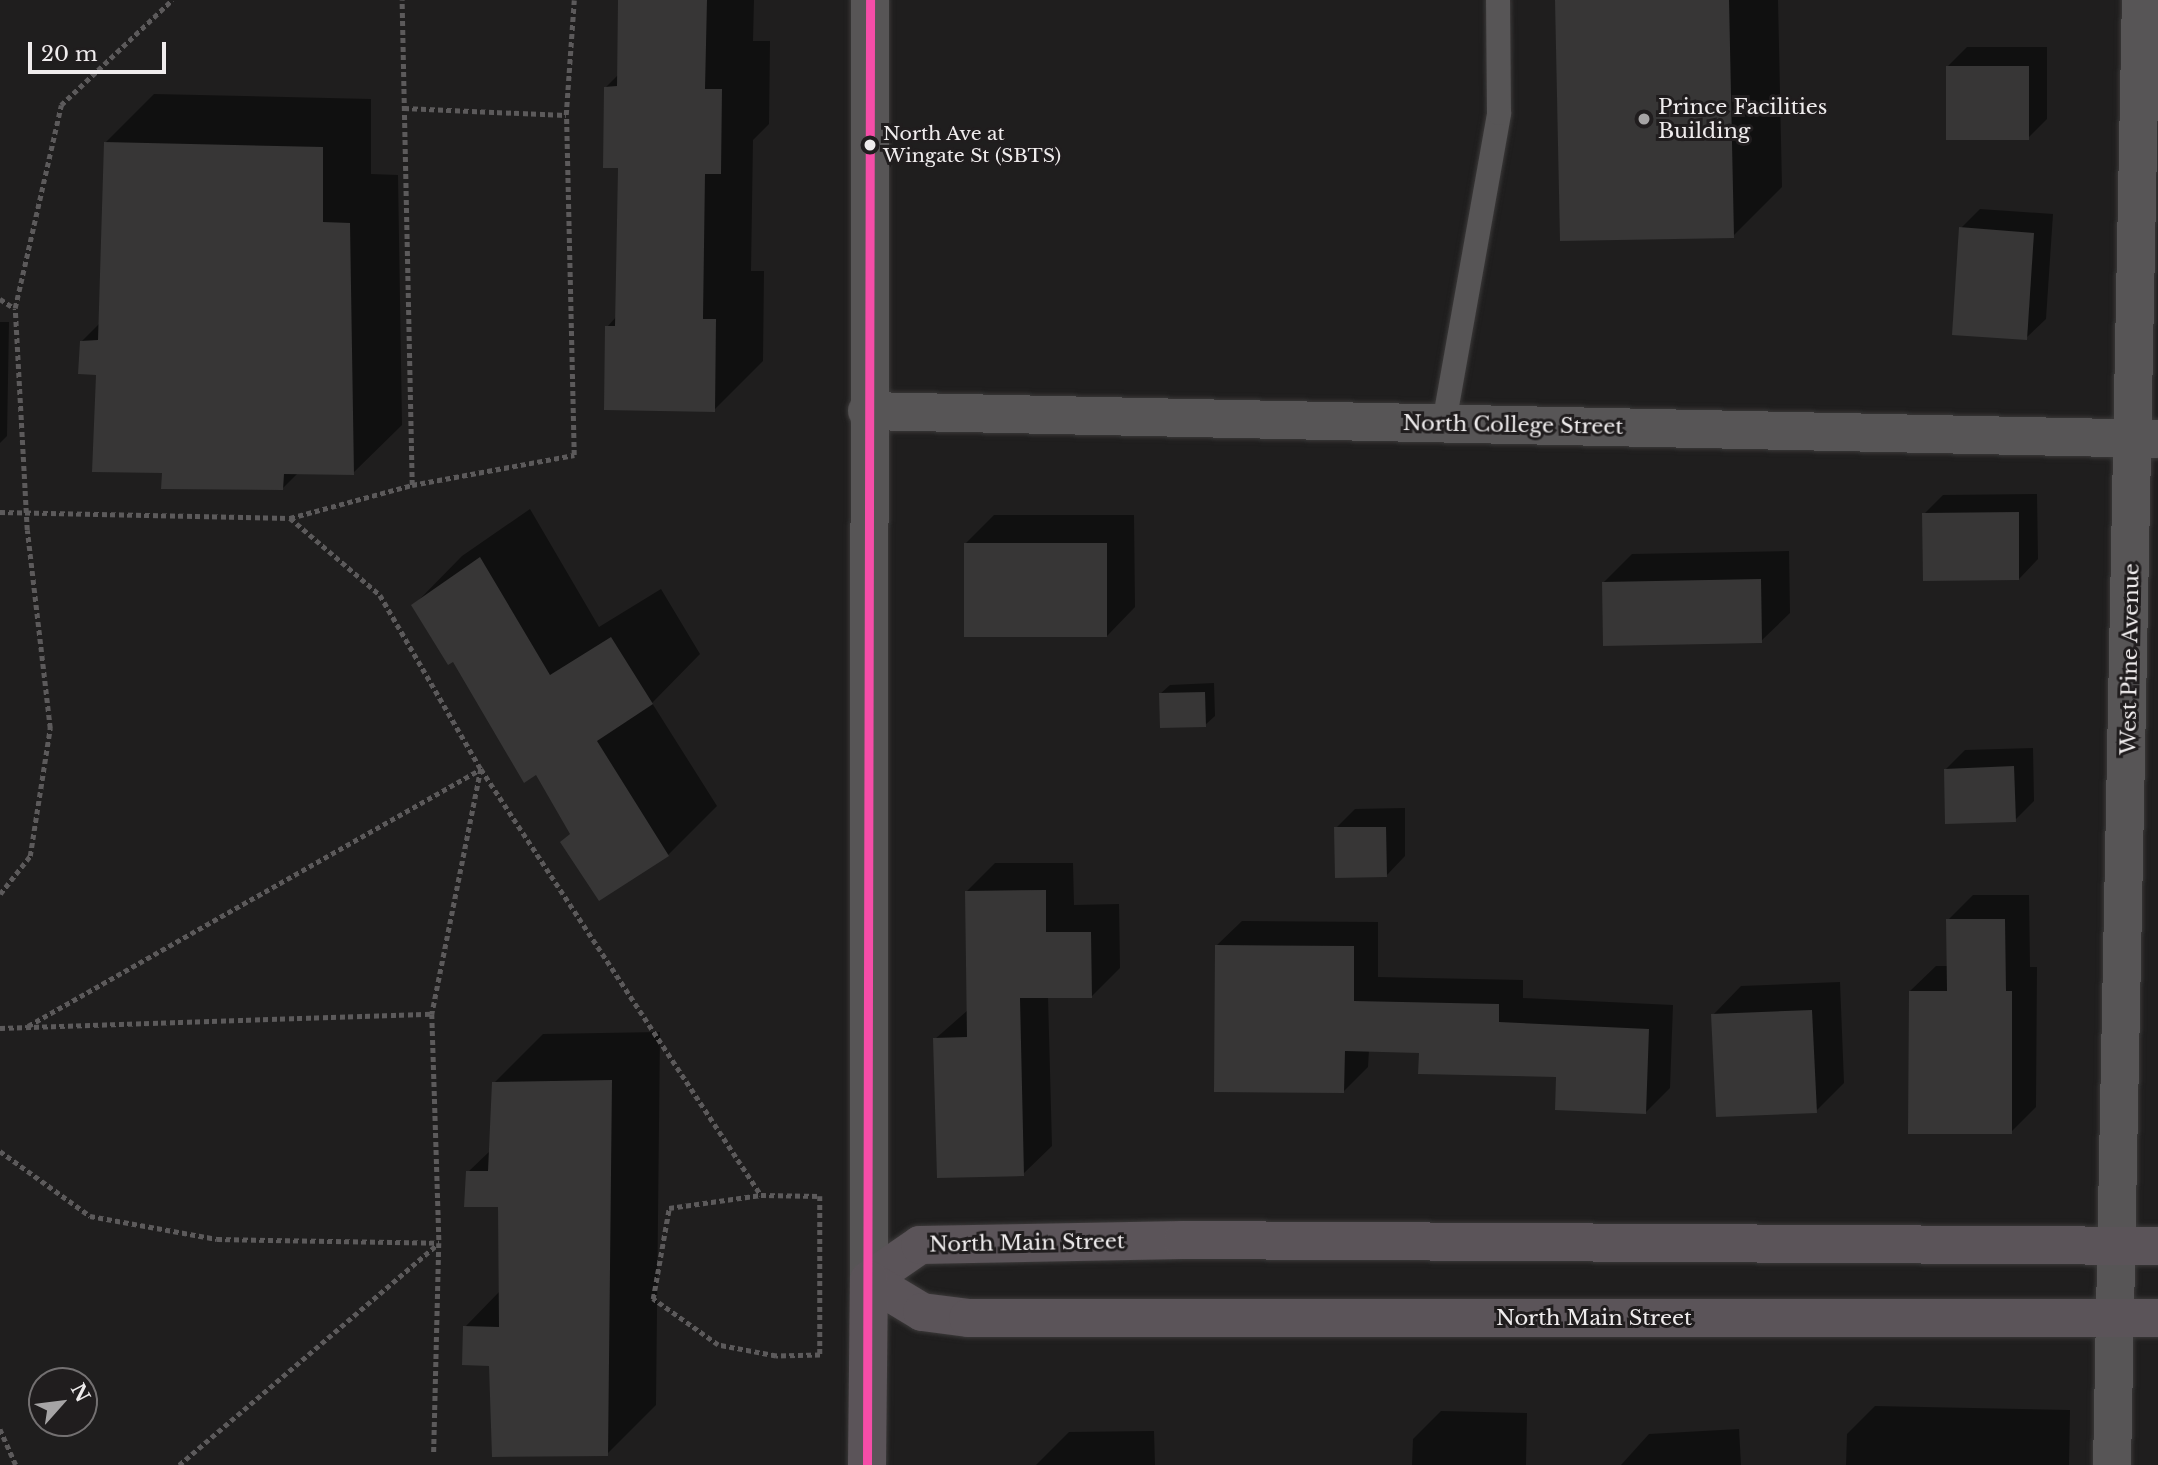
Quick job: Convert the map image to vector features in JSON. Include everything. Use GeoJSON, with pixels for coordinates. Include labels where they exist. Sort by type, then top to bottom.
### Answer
{"type":"FeatureCollection","features":[{"type":"Feature","properties":{"kind":"main road","name":"North Main Street"},"geometry":{"type":"LineString","coordinates":[[2158,1246],[1183,1240],[920,1245],[869,1280],[922,1312],[968,1318],[2158,1318]]}},
{"type":"Feature","properties":{"kind":"main road"},"geometry":{"type":"LineString","coordinates":[[867,1465],[869,1280]]}},
{"type":"Feature","properties":{"kind":"street"},"geometry":{"type":"LineString","coordinates":[[869,1280],[867,411],[870,0]]}},
{"type":"Feature","properties":{"kind":"street","name":"West Pine Avenue"},"geometry":{"type":"LineString","coordinates":[[2112,1465],[2117,1318],[2116,1246],[2146,439],[2141,0]]}},
{"type":"Feature","properties":{"kind":"street","name":"North College Street"},"geometry":{"type":"LineString","coordinates":[[867,411],[2146,439]]}},
{"type":"Feature","properties":{"kind":"lane"},"geometry":{"type":"LineString","coordinates":[[1444,423],[1499,113],[1498,0]]}},
{"type":"Feature","properties":{"kind":"path"},"geometry":{"type":"LineString","coordinates":[[0,894],[30,856],[50,728],[26,513],[15,308],[61,105],[172,0]]}},
{"type":"Feature","properties":{"kind":"path"},"geometry":{"type":"LineString","coordinates":[[402,0],[412,485]]}},
{"type":"Feature","properties":{"kind":"path"},"geometry":{"type":"LineString","coordinates":[[0,512],[290,518],[412,485],[574,455],[566,115],[574,0]]}},
{"type":"Feature","properties":{"kind":"path"},"geometry":{"type":"LineString","coordinates":[[404,108],[566,115]]}},
{"type":"Feature","properties":{"kind":"path"},"geometry":{"type":"LineString","coordinates":[[0,299],[15,308]]}},
{"type":"Feature","properties":{"kind":"path"},"geometry":{"type":"LineString","coordinates":[[290,518],[380,594],[481,769],[761,1195]]}},
{"type":"Feature","properties":{"kind":"path"},"geometry":{"type":"LineString","coordinates":[[435,1453],[439,1243],[432,1014],[481,769]]}},
{"type":"Feature","properties":{"kind":"path"},"geometry":{"type":"LineString","coordinates":[[28,1026],[481,769]]}},
{"type":"Feature","properties":{"kind":"path"},"geometry":{"type":"LineString","coordinates":[[0,1028],[432,1014]]}},
{"type":"Feature","properties":{"kind":"path"},"geometry":{"type":"LineString","coordinates":[[0,1151],[90,1216],[217,1239],[439,1243]]}},
{"type":"Feature","properties":{"kind":"path"},"geometry":{"type":"LineString","coordinates":[[761,1195],[820,1196],[820,1354],[776,1356],[718,1345],[653,1299],[669,1208],[761,1195]]}},
{"type":"Feature","properties":{"kind":"path"},"geometry":{"type":"LineString","coordinates":[[179,1465],[439,1243]]}},
{"type":"Feature","properties":{"kind":"path"},"geometry":{"type":"LineString","coordinates":[[0,1429],[16,1465]]}},
{"type":"Feature","properties":{"kind":"building"},"geometry":{"type":"Polygon","coordinates":[[[618,0],[707,0],[705,89],[722,89],[721,174],[705,174],[703,319],[716,319],[715,412],[604,410],[605,326],[615,326],[618,168],[603,168],[604,87],[617,86],[618,0]]]}},
{"type":"Feature","properties":{"kind":"building","name":"Prince Facilities Building"},"geometry":{"type":"Polygon","coordinates":[[[1555,0],[1729,0],[1734,238],[1560,241],[1555,0]]]}},
{"type":"Feature","properties":{"kind":"building"},"geometry":{"type":"Polygon","coordinates":[[[1946,66],[2029,66],[2029,140],[1946,140],[1946,66]]]}},
{"type":"Feature","properties":{"kind":"building"},"geometry":{"type":"Polygon","coordinates":[[[104,142],[323,147],[323,222],[350,223],[354,475],[284,474],[283,490],[161,489],[162,473],[92,472],[96,375],[78,374],[80,341],[98,340],[104,142]]]}},
{"type":"Feature","properties":{"kind":"building"},"geometry":{"type":"Polygon","coordinates":[[[1959,227],[2034,233],[2027,340],[1952,335],[1959,227]]]}},
{"type":"Feature","properties":{"kind":"building"},"geometry":{"type":"Polygon","coordinates":[[[2019,512],[2019,580],[1923,581],[1922,513],[2019,512]]]}},
{"type":"Feature","properties":{"kind":"building"},"geometry":{"type":"Polygon","coordinates":[[[964,543],[1107,543],[1107,637],[964,637],[964,543]]]}},
{"type":"Feature","properties":{"kind":"building"},"geometry":{"type":"Polygon","coordinates":[[[480,557],[550,675],[611,637],[653,704],[597,741],[669,856],[599,901],[560,842],[570,834],[536,775],[524,783],[453,662],[448,665],[411,605],[480,557]]]}},
{"type":"Feature","properties":{"kind":"building"},"geometry":{"type":"Polygon","coordinates":[[[1761,579],[1762,643],[1603,646],[1602,582],[1761,579]]]}},
{"type":"Feature","properties":{"kind":"building"},"geometry":{"type":"Polygon","coordinates":[[[1205,692],[1206,727],[1160,728],[1159,693],[1205,692]]]}},
{"type":"Feature","properties":{"kind":"building"},"geometry":{"type":"Polygon","coordinates":[[[2014,766],[2016,822],[1945,824],[1944,769],[2014,766]]]}},
{"type":"Feature","properties":{"kind":"building"},"geometry":{"type":"Polygon","coordinates":[[[1334,827],[1386,827],[1387,877],[1335,878],[1334,827]]]}},
{"type":"Feature","properties":{"kind":"building"},"geometry":{"type":"Polygon","coordinates":[[[1046,890],[1046,932],[1091,932],[1092,998],[1020,998],[1024,1176],[937,1178],[933,1038],[967,1037],[965,891],[1046,890]]]}},
{"type":"Feature","properties":{"kind":"building"},"geometry":{"type":"Polygon","coordinates":[[[1946,919],[2005,919],[2006,991],[2012,991],[2012,1134],[1908,1134],[1909,991],[1947,991],[1946,919]]]}},
{"type":"Feature","properties":{"kind":"building"},"geometry":{"type":"Polygon","coordinates":[[[1215,945],[1354,946],[1354,1001],[1499,1004],[1499,1022],[1649,1029],[1646,1114],[1555,1110],[1556,1077],[1418,1074],[1419,1053],[1345,1051],[1344,1093],[1214,1092],[1215,945]]]}},
{"type":"Feature","properties":{"kind":"building"},"geometry":{"type":"Polygon","coordinates":[[[1812,1010],[1817,1113],[1716,1117],[1711,1014],[1812,1010]]]}},
{"type":"Feature","properties":{"kind":"building"},"geometry":{"type":"Polygon","coordinates":[[[612,1080],[608,1456],[492,1457],[489,1366],[462,1365],[463,1326],[499,1327],[498,1207],[464,1207],[466,1171],[488,1171],[492,1082],[612,1080]]]}},
{"type":"Feature","properties":{"kind":"transit line"},"geometry":{"type":"LineString","coordinates":[[867,1465],[870,0]]}},
{"type":"Feature","properties":{"kind":"place","name":"Prince Facilities Building"},"geometry":{"type":"Point","coordinates":[1644,119]}},
{"type":"Feature","properties":{"kind":"place","name":"North Ave at Wingate St (SBTS)"},"geometry":{"type":"Point","coordinates":[870,145]}}]}
